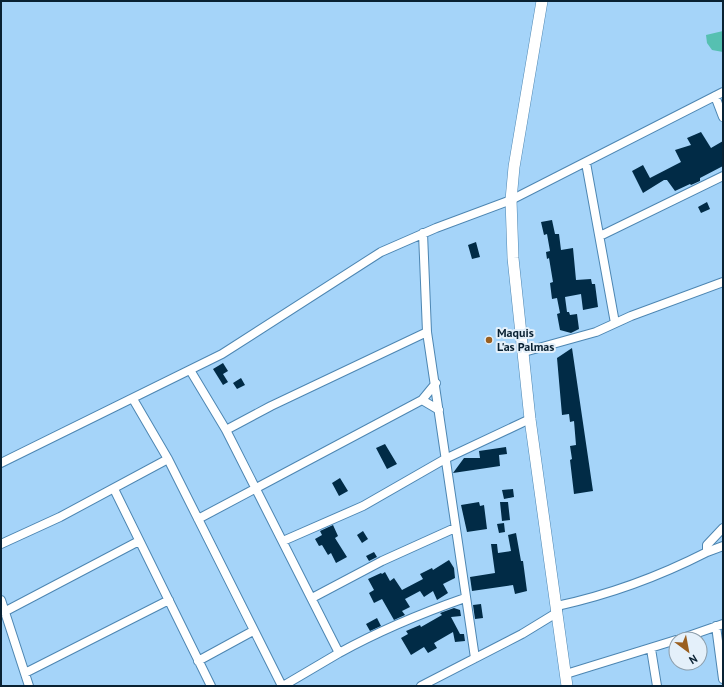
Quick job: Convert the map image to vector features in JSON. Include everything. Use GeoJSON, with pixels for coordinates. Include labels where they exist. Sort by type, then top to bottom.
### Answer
{"type":"FeatureCollection","features":[{"type":"Feature","properties":{"kind":"street"},"geometry":{"type":"LineString","coordinates":[[542,1],[514,167],[511,200],[514,283],[524,352],[530,419],[558,609],[567,686]]}},
{"type":"Feature","properties":{"kind":"street"},"geometry":{"type":"LineString","coordinates":[[1,462],[133,399],[222,354],[259,332],[382,252],[424,233],[511,200],[723,92]]}},
{"type":"Feature","properties":{"kind":"street"},"geometry":{"type":"LineString","coordinates":[[715,96],[723,117]]}},
{"type":"Feature","properties":{"kind":"street"},"geometry":{"type":"LineString","coordinates":[[586,163],[615,324]]}},
{"type":"Feature","properties":{"kind":"street"},"geometry":{"type":"LineString","coordinates":[[600,236],[723,176]]}},
{"type":"Feature","properties":{"kind":"street"},"geometry":{"type":"LineString","coordinates":[[424,233],[427,332],[436,383],[445,459],[475,658]]}},
{"type":"Feature","properties":{"kind":"street"},"geometry":{"type":"LineString","coordinates":[[524,352],[569,340],[723,284]]}},
{"type":"Feature","properties":{"kind":"street"},"geometry":{"type":"LineString","coordinates":[[226,430],[271,406],[427,332]]}},
{"type":"Feature","properties":{"kind":"street"},"geometry":{"type":"LineString","coordinates":[[190,370],[226,430],[339,653]]}},
{"type":"Feature","properties":{"kind":"street"},"geometry":{"type":"LineString","coordinates":[[198,520],[255,488],[422,400],[436,383]]}},
{"type":"Feature","properties":{"kind":"street"},"geometry":{"type":"LineString","coordinates":[[133,399],[168,459],[253,631],[283,686],[339,653],[435,609],[466,598]]}},
{"type":"Feature","properties":{"kind":"street"},"geometry":{"type":"LineString","coordinates":[[422,400],[439,410]]}},
{"type":"Feature","properties":{"kind":"street"},"geometry":{"type":"LineString","coordinates":[[283,541],[363,506],[445,459],[530,419]]}},
{"type":"Feature","properties":{"kind":"street"},"geometry":{"type":"LineString","coordinates":[[1,544],[114,489],[168,459]]}},
{"type":"Feature","properties":{"kind":"street"},"geometry":{"type":"LineString","coordinates":[[114,489],[210,686]]}},
{"type":"Feature","properties":{"kind":"street"},"geometry":{"type":"LineString","coordinates":[[312,598],[382,562],[455,528]]}},
{"type":"Feature","properties":{"kind":"street"},"geometry":{"type":"LineString","coordinates":[[707,552],[707,546],[723,528]]}},
{"type":"Feature","properties":{"kind":"street"},"geometry":{"type":"LineString","coordinates":[[4,612],[139,541]]}},
{"type":"Feature","properties":{"kind":"street"},"geometry":{"type":"LineString","coordinates":[[421,686],[522,634],[558,609],[683,565],[707,552],[723,546]]}},
{"type":"Feature","properties":{"kind":"street"},"geometry":{"type":"LineString","coordinates":[[1,600],[29,686]]}},
{"type":"Feature","properties":{"kind":"street"},"geometry":{"type":"LineString","coordinates":[[25,673],[169,600]]}},
{"type":"Feature","properties":{"kind":"street"},"geometry":{"type":"LineString","coordinates":[[703,631],[720,625],[723,679]]}},
{"type":"Feature","properties":{"kind":"street"},"geometry":{"type":"LineString","coordinates":[[198,661],[253,631]]}},
{"type":"Feature","properties":{"kind":"street"},"geometry":{"type":"LineString","coordinates":[[566,674],[668,643]]}},
{"type":"Feature","properties":{"kind":"street"},"geometry":{"type":"LineString","coordinates":[[651,649],[657,686]]}},
{"type":"Feature","properties":{"kind":"shaded area"},"geometry":{"type":"Polygon","coordinates":[[[723,31],[723,52],[712,50],[707,43],[706,35],[723,31]]]}},
{"type":"Feature","properties":{"kind":"building"},"geometry":{"type":"Polygon","coordinates":[[[701,132],[711,148],[723,141],[723,166],[700,178],[700,181],[675,191],[667,180],[664,180],[643,193],[632,171],[643,165],[650,178],[681,162],[675,150],[691,145],[687,138],[701,132]]]}},
{"type":"Feature","properties":{"kind":"building"},"geometry":{"type":"Polygon","coordinates":[[[707,202],[710,209],[701,213],[698,207],[707,202]]]}},
{"type":"Feature","properties":{"kind":"building"},"geometry":{"type":"Polygon","coordinates":[[[552,220],[555,234],[559,234],[561,250],[573,248],[576,280],[591,279],[592,284],[595,284],[598,307],[583,310],[581,294],[565,297],[567,312],[569,312],[570,315],[577,314],[579,329],[571,333],[560,330],[557,314],[560,313],[557,298],[552,299],[550,283],[553,282],[549,258],[547,259],[546,252],[550,251],[547,234],[544,235],[541,222],[552,220]]]}},
{"type":"Feature","properties":{"kind":"building"},"geometry":{"type":"Polygon","coordinates":[[[476,242],[480,257],[472,259],[468,245],[476,242]]]}},
{"type":"Feature","properties":{"kind":"building"},"geometry":{"type":"Polygon","coordinates":[[[572,348],[593,491],[574,494],[570,446],[576,445],[574,421],[570,422],[569,414],[562,415],[557,358],[572,348]]]}},
{"type":"Feature","properties":{"kind":"building"},"geometry":{"type":"Polygon","coordinates":[[[223,363],[228,371],[223,374],[228,382],[223,385],[213,369],[223,363]]]}},
{"type":"Feature","properties":{"kind":"building"},"geometry":{"type":"Polygon","coordinates":[[[241,378],[245,385],[237,389],[233,383],[241,378]]]}},
{"type":"Feature","properties":{"kind":"building"},"geometry":{"type":"Polygon","coordinates":[[[385,444],[397,464],[387,469],[376,448],[385,444]]]}},
{"type":"Feature","properties":{"kind":"building"},"geometry":{"type":"Polygon","coordinates":[[[506,447],[507,454],[499,455],[500,466],[453,473],[464,458],[480,458],[479,451],[506,447]]]}},
{"type":"Feature","properties":{"kind":"building"},"geometry":{"type":"Polygon","coordinates":[[[340,478],[348,491],[339,496],[332,483],[340,478]]]}},
{"type":"Feature","properties":{"kind":"building"},"geometry":{"type":"Polygon","coordinates":[[[513,489],[514,497],[504,499],[502,490],[513,489]]]}},
{"type":"Feature","properties":{"kind":"building"},"geometry":{"type":"Polygon","coordinates":[[[479,502],[480,506],[484,505],[487,529],[467,532],[461,505],[479,502]]]}},
{"type":"Feature","properties":{"kind":"building"},"geometry":{"type":"Polygon","coordinates":[[[500,502],[508,502],[510,520],[502,521],[500,502]]]}},
{"type":"Feature","properties":{"kind":"building"},"geometry":{"type":"Polygon","coordinates":[[[504,523],[505,532],[499,533],[497,524],[504,523]]]}},
{"type":"Feature","properties":{"kind":"building"},"geometry":{"type":"Polygon","coordinates":[[[333,525],[338,536],[335,538],[347,557],[336,563],[331,553],[328,555],[322,545],[319,546],[315,539],[322,535],[320,531],[333,525]]]}},
{"type":"Feature","properties":{"kind":"building"},"geometry":{"type":"Polygon","coordinates":[[[363,531],[368,539],[362,543],[357,535],[363,531]]]}},
{"type":"Feature","properties":{"kind":"building"},"geometry":{"type":"Polygon","coordinates":[[[516,533],[521,561],[523,561],[527,591],[515,594],[513,585],[472,591],[470,577],[495,573],[491,544],[497,544],[498,553],[511,551],[508,535],[516,533]]]}},
{"type":"Feature","properties":{"kind":"building"},"geometry":{"type":"Polygon","coordinates":[[[374,552],[377,557],[369,561],[366,556],[374,552]]]}},
{"type":"Feature","properties":{"kind":"building"},"geometry":{"type":"Polygon","coordinates":[[[449,560],[454,568],[455,578],[443,584],[448,593],[437,600],[433,591],[424,597],[420,591],[405,599],[410,607],[402,611],[405,615],[394,620],[382,599],[374,603],[369,593],[374,590],[368,579],[381,573],[382,574],[385,572],[390,581],[394,578],[402,590],[423,579],[420,574],[432,568],[433,570],[449,560]]]}},
{"type":"Feature","properties":{"kind":"building"},"geometry":{"type":"Polygon","coordinates":[[[481,604],[483,618],[475,619],[473,605],[481,604]]]}},
{"type":"Feature","properties":{"kind":"building"},"geometry":{"type":"Polygon","coordinates":[[[454,608],[460,610],[461,616],[451,617],[460,634],[464,634],[465,641],[455,642],[453,632],[434,643],[437,648],[428,653],[424,647],[411,655],[401,638],[408,634],[406,631],[420,625],[421,627],[442,615],[440,613],[454,608]]]}},
{"type":"Feature","properties":{"kind":"building"},"geometry":{"type":"Polygon","coordinates":[[[377,618],[381,626],[370,631],[366,624],[377,618]]]}},
{"type":"Feature","properties":{"kind":"place","name":"Maquis L'as Palmas"},"geometry":{"type":"Point","coordinates":[489,340]}}]}
